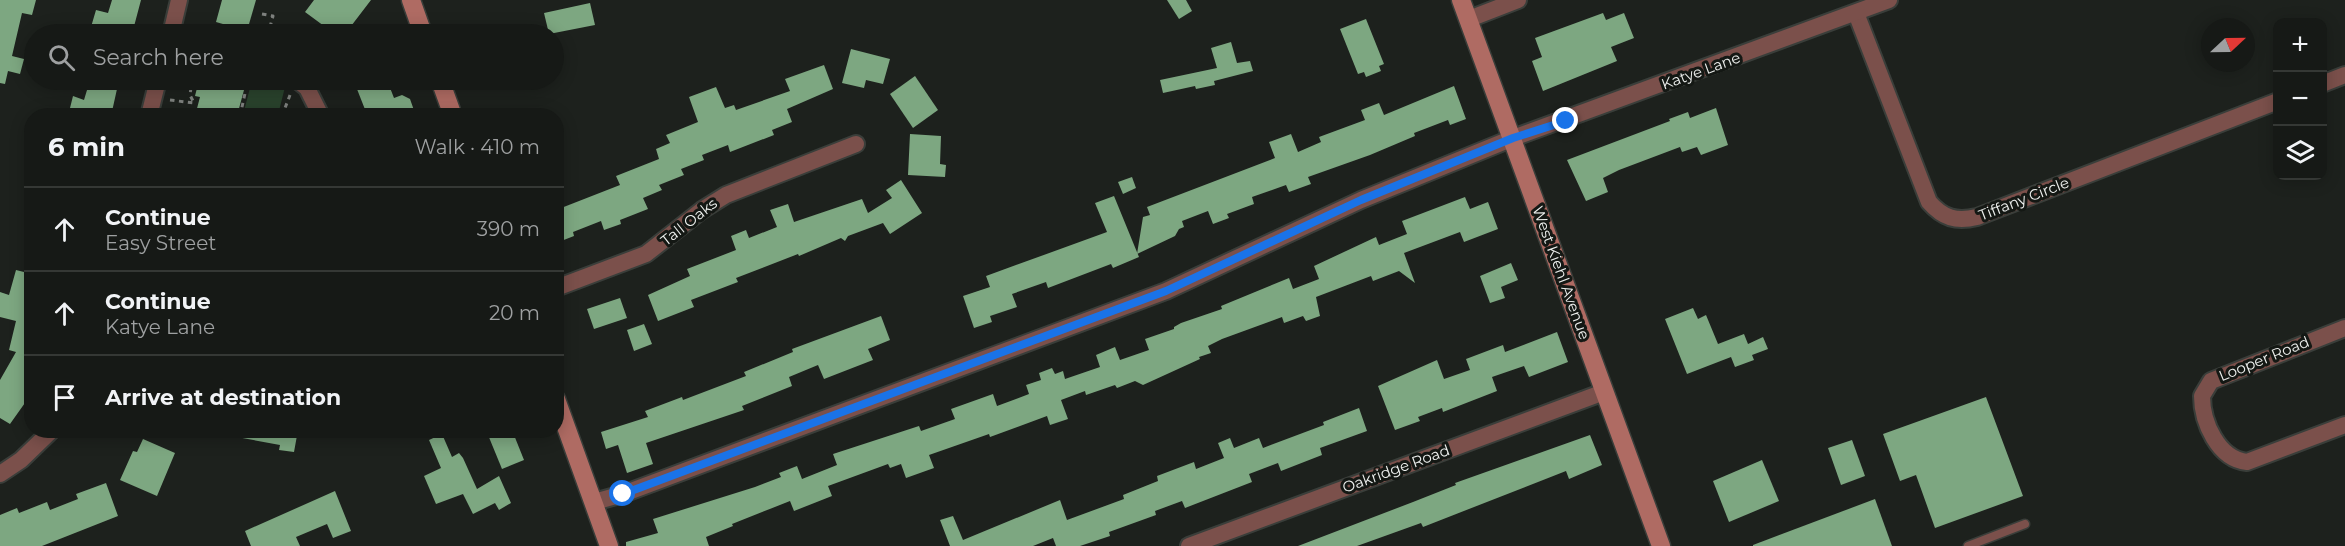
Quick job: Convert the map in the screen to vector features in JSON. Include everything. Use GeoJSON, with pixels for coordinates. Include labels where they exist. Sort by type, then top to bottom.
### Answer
{"type":"FeatureCollection","features":[{"type":"Feature","properties":{"kind":"street"},"geometry":{"type":"LineString","coordinates":[[173,24],[179,0]]}},
{"type":"Feature","properties":{"kind":"street"},"geometry":{"type":"LineString","coordinates":[[411,0],[419,24]]}},
{"type":"Feature","properties":{"kind":"street","name":"West Kiehl Avenue"},"geometry":{"type":"LineString","coordinates":[[1461,0],[1661,546]]}},
{"type":"Feature","properties":{"kind":"street"},"geometry":{"type":"LineString","coordinates":[[1469,19],[1518,0]]}},
{"type":"Feature","properties":{"kind":"street","name":"Katye Lane"},"geometry":{"type":"LineString","coordinates":[[594,502],[623,494],[1166,291],[1361,200],[1513,138],[1889,0]]}},
{"type":"Feature","properties":{"kind":"street","name":"Tiffany Circle"},"geometry":{"type":"LineString","coordinates":[[1856,13],[1929,202],[1938,212],[1950,219],[1964,220],[1977,217],[2273,103]]}},
{"type":"Feature","properties":{"kind":"street"},"geometry":{"type":"LineString","coordinates":[[2327,82],[2345,75]]}},
{"type":"Feature","properties":{"kind":"street"},"geometry":{"type":"LineString","coordinates":[[151,108],[156,90]]}},
{"type":"Feature","properties":{"kind":"street"},"geometry":{"type":"LineString","coordinates":[[306,90],[314,98],[318,108]]}},
{"type":"Feature","properties":{"kind":"street"},"geometry":{"type":"LineString","coordinates":[[444,90],[450,108]]}},
{"type":"Feature","properties":{"kind":"street","name":"Tall Oaks"},"geometry":{"type":"LineString","coordinates":[[564,285],[646,254],[702,210],[726,195],[856,144]]}},
{"type":"Feature","properties":{"kind":"street","name":"Looper Road"},"geometry":{"type":"LineString","coordinates":[[2345,328],[2211,381],[2202,396],[2210,427],[2220,448],[2236,461],[2247,462],[2345,425]]}},
{"type":"Feature","properties":{"kind":"street","name":"Oakridge Road"},"geometry":{"type":"LineString","coordinates":[[1189,546],[1604,392]]}},
{"type":"Feature","properties":{"kind":"street"},"geometry":{"type":"LineString","coordinates":[[564,421],[609,546]]}},
{"type":"Feature","properties":{"kind":"street"},"geometry":{"type":"LineString","coordinates":[[0,474],[21,460],[44,438]]}},
{"type":"Feature","properties":{"kind":"lane"},"geometry":{"type":"LineString","coordinates":[[1968,546],[2025,524]]}},
{"type":"Feature","properties":{"kind":"path"},"geometry":{"type":"LineString","coordinates":[[262,14],[273,16],[271,24]]}},
{"type":"Feature","properties":{"kind":"path"},"geometry":{"type":"LineString","coordinates":[[154,97],[191,105],[194,103],[190,95],[191,90]]}},
{"type":"Feature","properties":{"kind":"path"},"geometry":{"type":"LineString","coordinates":[[242,108],[246,90]]}},
{"type":"Feature","properties":{"kind":"path"},"geometry":{"type":"LineString","coordinates":[[284,108],[292,90]]}},
{"type":"Feature","properties":{"kind":"green space"},"geometry":{"type":"Polygon","coordinates":[[[249,90],[284,90],[280,108],[245,108],[249,90]]]}},
{"type":"Feature","properties":{"kind":"building"},"geometry":{"type":"Polygon","coordinates":[[[0,0],[36,0],[32,15],[22,13],[12,56],[24,59],[20,74],[8,71],[5,84],[0,83],[0,0]]]}},
{"type":"Feature","properties":{"kind":"building"},"geometry":{"type":"Polygon","coordinates":[[[112,0],[141,0],[135,24],[92,24],[96,10],[108,13],[112,0]]]}},
{"type":"Feature","properties":{"kind":"building"},"geometry":{"type":"Polygon","coordinates":[[[222,0],[256,0],[249,24],[216,22],[222,0]]]}},
{"type":"Feature","properties":{"kind":"building"},"geometry":{"type":"Polygon","coordinates":[[[314,0],[371,0],[353,24],[321,24],[305,12],[314,0]]]}},
{"type":"Feature","properties":{"kind":"building"},"geometry":{"type":"Polygon","coordinates":[[[1167,0],[1186,0],[1192,11],[1179,19],[1167,0]]]}},
{"type":"Feature","properties":{"kind":"building"},"geometry":{"type":"Polygon","coordinates":[[[590,3],[595,25],[564,31],[564,24],[547,24],[544,13],[590,3]]]}},
{"type":"Feature","properties":{"kind":"building"},"geometry":{"type":"Polygon","coordinates":[[[1603,13],[1606,20],[1624,13],[1634,38],[1611,47],[1617,61],[1543,91],[1532,61],[1542,57],[1535,38],[1603,13]]]}},
{"type":"Feature","properties":{"kind":"building"},"geometry":{"type":"Polygon","coordinates":[[[1366,19],[1384,64],[1379,66],[1381,71],[1366,77],[1364,72],[1358,74],[1340,29],[1366,19]]]}},
{"type":"Feature","properties":{"kind":"building"},"geometry":{"type":"Polygon","coordinates":[[[1231,42],[1237,63],[1250,61],[1253,71],[1214,81],[1215,85],[1196,89],[1195,86],[1163,93],[1160,80],[1217,68],[1211,48],[1231,42]]]}},
{"type":"Feature","properties":{"kind":"building"},"geometry":{"type":"Polygon","coordinates":[[[851,49],[890,59],[883,84],[866,80],[864,88],[842,83],[851,49]]]}},
{"type":"Feature","properties":{"kind":"building"},"geometry":{"type":"Polygon","coordinates":[[[824,65],[833,89],[787,109],[792,122],[772,130],[774,135],[730,152],[728,145],[702,155],[704,160],[681,169],[684,175],[659,185],[662,190],[643,198],[648,209],[620,220],[621,224],[604,230],[601,221],[573,232],[574,236],[564,240],[564,207],[620,185],[616,176],[659,159],[656,149],[670,143],[666,135],[698,122],[689,97],[716,87],[725,108],[734,105],[736,110],[790,91],[785,79],[824,65]]]}},
{"type":"Feature","properties":{"kind":"building"},"geometry":{"type":"Polygon","coordinates":[[[915,76],[938,110],[913,128],[890,94],[915,76]]]}},
{"type":"Feature","properties":{"kind":"building"},"geometry":{"type":"Polygon","coordinates":[[[1454,86],[1466,119],[1450,125],[1448,120],[1414,133],[1415,136],[1370,155],[1308,177],[1311,184],[1289,192],[1286,185],[1252,197],[1254,204],[1227,214],[1229,218],[1213,224],[1208,211],[1182,221],[1184,227],[1179,229],[1175,236],[1137,254],[1143,217],[1150,215],[1147,207],[1275,158],[1269,142],[1291,134],[1298,152],[1321,142],[1319,137],[1365,120],[1361,110],[1379,103],[1384,115],[1454,86]]]}},
{"type":"Feature","properties":{"kind":"building"},"geometry":{"type":"Polygon","coordinates":[[[87,90],[117,90],[113,108],[70,108],[73,96],[84,100],[87,90]]]}},
{"type":"Feature","properties":{"kind":"building"},"geometry":{"type":"Polygon","coordinates":[[[196,90],[244,90],[239,108],[197,108],[200,97],[195,96],[196,90]]]}},
{"type":"Feature","properties":{"kind":"building"},"geometry":{"type":"Polygon","coordinates":[[[357,90],[391,90],[394,98],[402,95],[410,99],[413,108],[364,108],[357,90]]]}},
{"type":"Feature","properties":{"kind":"building"},"geometry":{"type":"Polygon","coordinates":[[[1716,108],[1728,145],[1701,155],[1697,147],[1682,152],[1680,147],[1619,170],[1603,178],[1608,192],[1586,201],[1567,160],[1688,112],[1690,118],[1716,108]]]}},
{"type":"Feature","properties":{"kind":"building"},"geometry":{"type":"Polygon","coordinates":[[[910,134],[941,136],[940,164],[946,165],[945,177],[908,175],[910,134]]]}},
{"type":"Feature","properties":{"kind":"building"},"geometry":{"type":"Polygon","coordinates":[[[1132,177],[1136,188],[1123,194],[1118,182],[1132,177]]]}},
{"type":"Feature","properties":{"kind":"building"},"geometry":{"type":"Polygon","coordinates":[[[901,180],[922,213],[890,234],[883,223],[848,236],[845,241],[841,238],[799,256],[798,254],[736,278],[738,282],[691,300],[694,307],[658,321],[648,295],[690,276],[687,269],[736,250],[731,236],[746,230],[749,238],[777,227],[770,210],[788,204],[794,222],[862,199],[868,213],[892,198],[886,190],[901,180]]]}},
{"type":"Feature","properties":{"kind":"building"},"geometry":{"type":"Polygon","coordinates":[[[1114,196],[1139,257],[1113,268],[1111,264],[1048,288],[1046,282],[1012,294],[1017,307],[990,316],[992,322],[974,328],[963,296],[990,287],[986,276],[1107,232],[1095,203],[1114,196]]]}},
{"type":"Feature","properties":{"kind":"building"},"geometry":{"type":"Polygon","coordinates":[[[1465,197],[1470,209],[1488,202],[1498,229],[1464,242],[1460,232],[1404,253],[1415,283],[1399,271],[1373,281],[1371,276],[1316,297],[1320,316],[1306,321],[1303,316],[1284,323],[1282,317],[1222,339],[1208,346],[1211,353],[1143,385],[1135,381],[1086,395],[1085,391],[1061,400],[1068,419],[1050,425],[1047,416],[990,437],[989,434],[929,455],[934,468],[906,478],[901,464],[890,468],[888,464],[828,486],[832,496],[794,511],[790,501],[732,524],[733,526],[706,537],[709,546],[626,546],[626,542],[658,533],[653,519],[755,487],[781,477],[779,473],[797,466],[802,479],[837,465],[833,454],[919,426],[921,431],[955,419],[951,409],[993,394],[997,406],[1029,394],[1026,385],[1041,380],[1039,373],[1052,368],[1055,374],[1063,371],[1065,379],[1100,367],[1096,355],[1115,347],[1120,360],[1149,350],[1145,339],[1174,329],[1181,323],[1222,309],[1221,306],[1289,278],[1293,289],[1319,279],[1314,266],[1376,237],[1379,245],[1407,234],[1402,221],[1465,197]]]}},
{"type":"Feature","properties":{"kind":"building"},"geometry":{"type":"Polygon","coordinates":[[[1511,263],[1518,280],[1501,287],[1505,298],[1490,303],[1480,276],[1511,263]]]}},
{"type":"Feature","properties":{"kind":"building"},"geometry":{"type":"Polygon","coordinates":[[[16,270],[24,272],[24,404],[10,424],[0,418],[0,380],[16,352],[9,350],[16,321],[0,317],[0,292],[9,295],[16,270]]]}},
{"type":"Feature","properties":{"kind":"building"},"geometry":{"type":"Polygon","coordinates":[[[620,298],[627,318],[594,329],[587,309],[620,298]]]}},
{"type":"Feature","properties":{"kind":"building"},"geometry":{"type":"Polygon","coordinates":[[[1693,308],[1698,319],[1706,315],[1718,344],[1744,334],[1748,344],[1763,337],[1768,349],[1752,355],[1754,360],[1735,367],[1731,357],[1687,374],[1665,319],[1693,308]]]}},
{"type":"Feature","properties":{"kind":"building"},"geometry":{"type":"Polygon","coordinates":[[[881,316],[890,340],[868,349],[873,360],[824,379],[818,365],[789,377],[792,386],[742,406],[744,410],[646,443],[653,464],[627,473],[618,445],[606,449],[601,432],[648,417],[645,411],[682,397],[683,400],[746,376],[744,372],[793,352],[792,349],[881,316]]]}},
{"type":"Feature","properties":{"kind":"building"},"geometry":{"type":"Polygon","coordinates":[[[644,324],[652,344],[634,351],[627,330],[644,324]]]}},
{"type":"Feature","properties":{"kind":"building"},"geometry":{"type":"Polygon","coordinates":[[[1557,332],[1568,362],[1529,377],[1524,366],[1492,377],[1497,391],[1443,412],[1442,408],[1418,417],[1420,421],[1395,430],[1378,386],[1437,360],[1444,379],[1470,370],[1466,359],[1503,345],[1505,352],[1557,332]]]}},
{"type":"Feature","properties":{"kind":"building"},"geometry":{"type":"Polygon","coordinates":[[[1986,397],[2023,496],[1935,528],[1916,475],[1900,481],[1883,434],[1986,397]]]}},
{"type":"Feature","properties":{"kind":"building"},"geometry":{"type":"Polygon","coordinates":[[[1359,408],[1367,431],[1320,448],[1322,455],[1281,471],[1278,463],[1249,474],[1252,482],[1185,508],[1182,501],[1155,511],[1156,515],[1109,532],[1110,536],[1080,546],[1056,546],[1053,538],[1033,546],[950,546],[940,520],[953,516],[963,540],[1060,500],[1067,520],[1124,499],[1123,495],[1158,481],[1157,476],[1194,462],[1196,469],[1224,458],[1218,443],[1230,438],[1234,448],[1259,438],[1263,448],[1324,425],[1323,422],[1359,408]]]}},
{"type":"Feature","properties":{"kind":"building"},"geometry":{"type":"Polygon","coordinates":[[[1590,435],[1602,465],[1569,479],[1566,471],[1423,527],[1421,523],[1357,546],[1298,546],[1456,485],[1455,483],[1590,435]]]}},
{"type":"Feature","properties":{"kind":"building"},"geometry":{"type":"Polygon","coordinates":[[[242,438],[297,438],[294,452],[279,450],[280,445],[242,438]]]}},
{"type":"Feature","properties":{"kind":"building"},"geometry":{"type":"Polygon","coordinates":[[[444,438],[452,457],[459,453],[477,489],[499,476],[511,503],[499,510],[495,503],[473,514],[463,494],[436,504],[424,476],[441,468],[429,440],[444,438]]]}},
{"type":"Feature","properties":{"kind":"building"},"geometry":{"type":"Polygon","coordinates":[[[489,438],[515,438],[524,460],[502,469],[489,438]]]}},
{"type":"Feature","properties":{"kind":"building"},"geometry":{"type":"Polygon","coordinates":[[[143,439],[175,453],[157,496],[120,480],[133,451],[137,452],[143,439]]]}},
{"type":"Feature","properties":{"kind":"building"},"geometry":{"type":"Polygon","coordinates":[[[1852,440],[1865,476],[1841,485],[1828,448],[1852,440]]]}},
{"type":"Feature","properties":{"kind":"building"},"geometry":{"type":"Polygon","coordinates":[[[1762,460],[1779,501],[1729,522],[1713,481],[1762,460]]]}},
{"type":"Feature","properties":{"kind":"building"},"geometry":{"type":"Polygon","coordinates":[[[106,483],[118,516],[42,546],[0,546],[0,515],[17,508],[19,513],[47,502],[50,510],[78,499],[76,494],[106,483]]]}},
{"type":"Feature","properties":{"kind":"building"},"geometry":{"type":"Polygon","coordinates":[[[335,491],[351,531],[333,538],[327,524],[296,537],[300,546],[251,546],[245,531],[335,491]]]}},
{"type":"Feature","properties":{"kind":"building"},"geometry":{"type":"Polygon","coordinates":[[[1875,499],[1892,546],[1753,546],[1753,545],[1875,499]]]}},
{"type":"Feature","properties":{"kind":"route"},"geometry":{"type":"LineString","coordinates":[[623,494],[1166,291],[1226,265],[1361,200],[1513,138],[1566,121]]}}]}
